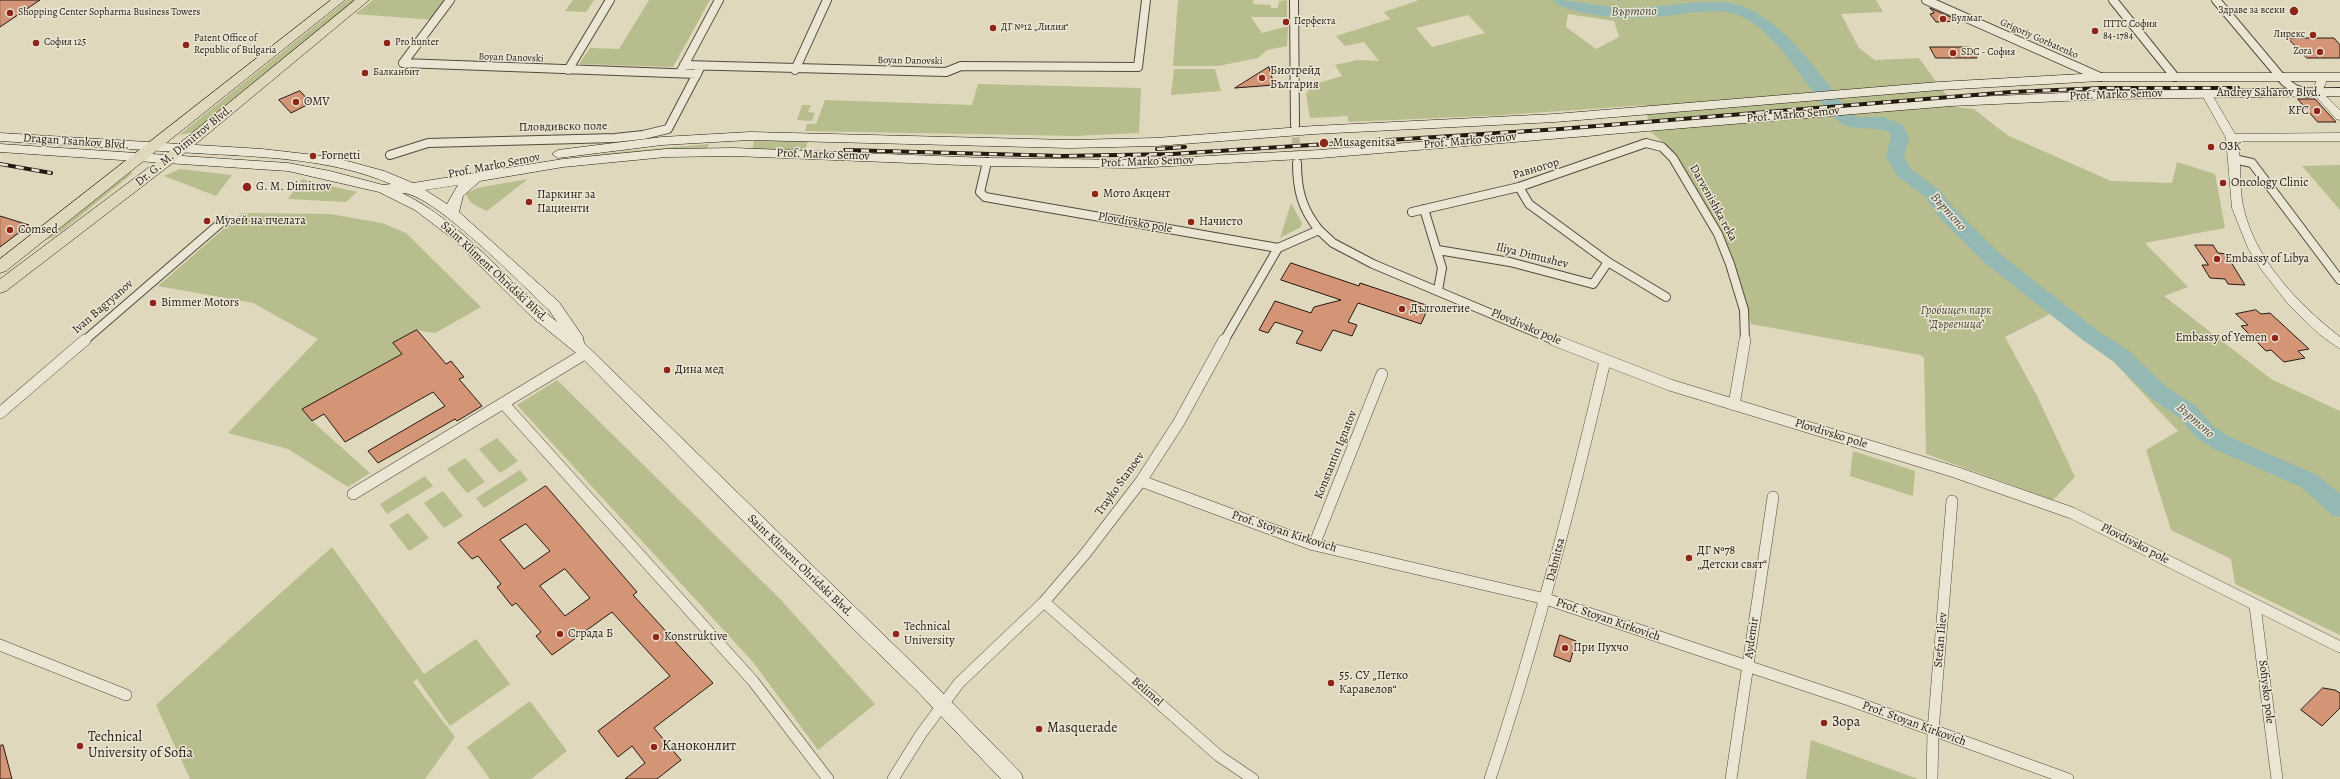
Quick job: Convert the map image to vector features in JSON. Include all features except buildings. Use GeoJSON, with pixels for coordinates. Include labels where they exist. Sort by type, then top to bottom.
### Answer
{"type":"FeatureCollection","features":[{"type":"Feature","properties":{"kind":"main road","name":"Dr. G. M. Dimitrov Blvd."},"geometry":{"type":"LineString","coordinates":[[0,267],[339,0]]}},
{"type":"Feature","properties":{"kind":"main road","name":"Dr. G. M. Dimitrov Blvd."},"geometry":{"type":"LineString","coordinates":[[0,287],[169,159],[363,0]]}},
{"type":"Feature","properties":{"kind":"main road","name":"Prof. Marko Semov"},"geometry":{"type":"LineString","coordinates":[[397,189],[557,154],[610,146],[740,137],[1123,144],[1314,130],[1555,118],[1939,86],[2100,78],[2175,77]]}},
{"type":"Feature","properties":{"kind":"main road","name":"Andrey Saharov Blvd."},"geometry":{"type":"LineString","coordinates":[[2175,77],[2340,77]]}},
{"type":"Feature","properties":{"kind":"main road","name":"Andrey Saharov Blvd."},"geometry":{"type":"LineString","coordinates":[[2206,93],[2315,94],[2340,92]]}},
{"type":"Feature","properties":{"kind":"main road","name":"Prof. Marko Semov"},"geometry":{"type":"LineString","coordinates":[[397,189],[599,159],[666,153],[734,152],[987,162],[1156,163],[1320,154],[1951,102],[2108,94],[2206,93]]}},
{"type":"Feature","properties":{"kind":"main road","name":"Dragan Tsankov Blvd."},"geometry":{"type":"LineString","coordinates":[[0,137],[153,147]]}},
{"type":"Feature","properties":{"kind":"main road"},"geometry":{"type":"LineString","coordinates":[[734,152],[740,137]]}},
{"type":"Feature","properties":{"kind":"main road","name":"Saint Kliment Ohridski Blvd."},"geometry":{"type":"LineString","coordinates":[[153,147],[262,152],[332,161],[363,168],[397,189],[458,236],[539,315],[586,353],[753,520],[863,626],[1014,779]]}},
{"type":"Feature","properties":{"kind":"main road","name":"Dragan Tsankov Blvd."},"geometry":{"type":"LineString","coordinates":[[0,148],[139,158]]}},
{"type":"Feature","properties":{"kind":"main road","name":"Saint Kliment Ohridski Blvd."},"geometry":{"type":"LineString","coordinates":[[139,158],[288,167],[397,189],[452,213],[554,306],[586,353]]}},
{"type":"Feature","properties":{"kind":"main road"},"geometry":{"type":"LineString","coordinates":[[452,213],[453,201],[460,189],[486,176]]}},
{"type":"Feature","properties":{"kind":"street","name":"Boyan Danovski"},"geometry":{"type":"LineString","coordinates":[[450,0],[403,63],[697,74]]}},
{"type":"Feature","properties":{"kind":"street"},"geometry":{"type":"LineString","coordinates":[[568,70],[610,0]]}},
{"type":"Feature","properties":{"kind":"street"},"geometry":{"type":"LineString","coordinates":[[680,74],[718,0]]}},
{"type":"Feature","properties":{"kind":"street"},"geometry":{"type":"LineString","coordinates":[[795,70],[827,0]]}},
{"type":"Feature","properties":{"kind":"street","name":"Boyan Danovski"},"geometry":{"type":"LineString","coordinates":[[684,65],[795,70],[946,72],[961,66],[1138,67],[1146,0]]}},
{"type":"Feature","properties":{"kind":"street"},"geometry":{"type":"LineString","coordinates":[[1294,0],[1295,124]]}},
{"type":"Feature","properties":{"kind":"street","name":"Grigoriy Gorbatenko"},"geometry":{"type":"LineString","coordinates":[[1926,0],[2100,78]]}},
{"type":"Feature","properties":{"kind":"street"},"geometry":{"type":"LineString","coordinates":[[2113,0],[2175,77]]}},
{"type":"Feature","properties":{"kind":"street"},"geometry":{"type":"LineString","coordinates":[[2216,0],[2290,86],[2315,94],[2340,117]]}},
{"type":"Feature","properties":{"kind":"street","name":"Пловдивско поле"},"geometry":{"type":"LineString","coordinates":[[390,155],[428,143],[615,138],[653,133],[668,129],[701,66]]}},
{"type":"Feature","properties":{"kind":"street"},"geometry":{"type":"LineString","coordinates":[[2315,94],[2319,82],[2323,77]]}},
{"type":"Feature","properties":{"kind":"street","name":"Andrey Saharov Blvd."},"geometry":{"type":"LineString","coordinates":[[2206,93],[2231,138],[2234,158],[2237,206],[2244,231],[2252,246],[2291,299],[2323,331],[2340,344]]}},
{"type":"Feature","properties":{"kind":"street"},"geometry":{"type":"LineString","coordinates":[[2231,138],[2340,137]]}},
{"type":"Feature","properties":{"kind":"street","name":"Равногор"},"geometry":{"type":"LineString","coordinates":[[1412,212],[1519,187],[1652,143]]}},
{"type":"Feature","properties":{"kind":"street","name":"Darvenishka reka"},"geometry":{"type":"LineString","coordinates":[[1652,143],[1662,147],[1672,158],[1718,234],[1737,287],[1744,310],[1745,342],[1734,405]]}},
{"type":"Feature","properties":{"kind":"street"},"geometry":{"type":"LineString","coordinates":[[2234,158],[2252,164],[2340,280]]}},
{"type":"Feature","properties":{"kind":"street","name":"Plovdivsko pole"},"geometry":{"type":"LineString","coordinates":[[987,162],[980,192],[985,197],[1278,248]]}},
{"type":"Feature","properties":{"kind":"street","name":"Plovdivsko pole"},"geometry":{"type":"LineString","coordinates":[[1297,163],[1298,197],[1308,216],[1319,230],[1333,243],[1351,254],[1605,361],[1670,385],[1949,470],[2050,504],[2090,522],[2255,606],[2340,647]]}},
{"type":"Feature","properties":{"kind":"street"},"geometry":{"type":"LineString","coordinates":[[1519,187],[1529,204],[1608,262],[1666,297]]}},
{"type":"Feature","properties":{"kind":"street"},"geometry":{"type":"LineString","coordinates":[[1424,209],[1438,250],[1442,268],[1438,290]]}},
{"type":"Feature","properties":{"kind":"street","name":"Ivan Bagryanov"},"geometry":{"type":"LineString","coordinates":[[0,413],[224,220]]}},
{"type":"Feature","properties":{"kind":"street"},"geometry":{"type":"LineString","coordinates":[[1278,248],[1319,230]]}},
{"type":"Feature","properties":{"kind":"street","name":"Trayko Stanoev"},"geometry":{"type":"LineString","coordinates":[[893,779],[942,705],[959,683],[1044,602],[1085,554],[1141,481],[1179,422],[1214,357],[1278,248]]}},
{"type":"Feature","properties":{"kind":"street","name":"Iliya Dimushev"},"geometry":{"type":"LineString","coordinates":[[1438,250],[1510,262],[1593,284],[1608,262]]}},
{"type":"Feature","properties":{"kind":"street"},"geometry":{"type":"LineString","coordinates":[[353,494],[586,353]]}},
{"type":"Feature","properties":{"kind":"street","name":"Dabnitsa"},"geometry":{"type":"LineString","coordinates":[[1490,779],[1515,707],[1546,599],[1605,361]]}},
{"type":"Feature","properties":{"kind":"street","name":"Konstantin Ignatov"},"geometry":{"type":"LineString","coordinates":[[1314,545],[1382,374]]}},
{"type":"Feature","properties":{"kind":"street"},"geometry":{"type":"LineString","coordinates":[[503,403],[753,681],[828,779]]}},
{"type":"Feature","properties":{"kind":"street","name":"Prof. Stoyan Kirkovich"},"geometry":{"type":"LineString","coordinates":[[1141,481],[1314,545],[1546,599],[1748,666],[1933,731],[2041,774],[2068,779]]}},
{"type":"Feature","properties":{"kind":"street","name":"Aydemir"},"geometry":{"type":"LineString","coordinates":[[1731,779],[1773,498]]}},
{"type":"Feature","properties":{"kind":"street","name":"Stefan Iliev"},"geometry":{"type":"LineString","coordinates":[[1932,779],[1933,731],[1952,501]]}},
{"type":"Feature","properties":{"kind":"street","name":"Belimel"},"geometry":{"type":"LineString","coordinates":[[1044,602],[1219,756],[1253,779]]}},
{"type":"Feature","properties":{"kind":"street","name":"Sofiysko pole"},"geometry":{"type":"LineString","coordinates":[[2255,606],[2278,779]]}},
{"type":"Feature","properties":{"kind":"street"},"geometry":{"type":"LineString","coordinates":[[0,646],[126,695]]}},
{"type":"Feature","properties":{"kind":"green space"},"geometry":{"type":"Polygon","coordinates":[[[347,0],[359,0],[192,133],[179,135],[347,0]]]}},
{"type":"Feature","properties":{"kind":"green space"},"geometry":{"type":"Polygon","coordinates":[[[373,0],[450,0],[435,20],[355,14],[373,0]]]}},
{"type":"Feature","properties":{"kind":"green space"},"geometry":{"type":"Polygon","coordinates":[[[573,0],[594,0],[586,12],[565,11],[573,0]]]}},
{"type":"Feature","properties":{"kind":"green space"},"geometry":{"type":"Polygon","coordinates":[[[649,0],[710,0],[673,67],[579,64],[590,48],[619,49],[649,0]]]}},
{"type":"Feature","properties":{"kind":"green space"},"geometry":{"type":"Polygon","coordinates":[[[1178,0],[1253,0],[1253,4],[1271,5],[1271,8],[1278,8],[1279,1],[1287,0],[1287,17],[1251,17],[1262,33],[1288,26],[1287,46],[1267,50],[1258,58],[1218,66],[1173,66],[1178,0]]]}},
{"type":"Feature","properties":{"kind":"green space","name":"Гробищен парк \"Дървеница\""},"geometry":{"type":"Polygon","coordinates":[[[1419,0],[1876,0],[1883,12],[1841,14],[1859,48],[1875,60],[1919,58],[1955,107],[1974,109],[2007,135],[2111,181],[2172,183],[2177,162],[2215,174],[2225,228],[2145,243],[2188,287],[2164,296],[2271,379],[2340,411],[2340,635],[2235,584],[2231,559],[2171,530],[2146,450],[2178,431],[2111,359],[2054,312],[2005,337],[2037,396],[2075,477],[2053,500],[1926,454],[1924,358],[1920,355],[1751,324],[1734,264],[1720,233],[1676,154],[1651,132],[1645,105],[1504,115],[1349,122],[1347,116],[1310,118],[1306,94],[1312,85],[1342,76],[1335,65],[1358,60],[1379,61],[1364,42],[1345,46],[1336,36],[1390,19],[1384,12],[1419,0]],[[1568,14],[1566,27],[1596,49],[1619,37],[1614,21],[1568,14]],[[1468,15],[1416,28],[1432,47],[1485,33],[1468,15]]]}},
{"type":"Feature","properties":{"kind":"green space"},"geometry":{"type":"Polygon","coordinates":[[[1174,69],[1215,69],[1221,91],[1171,95],[1174,69]]]}},
{"type":"Feature","properties":{"kind":"green space"},"geometry":{"type":"Polygon","coordinates":[[[978,84],[1141,88],[1139,133],[1075,136],[805,131],[807,124],[816,124],[825,100],[972,105],[978,84]]]}},
{"type":"Feature","properties":{"kind":"green space"},"geometry":{"type":"Polygon","coordinates":[[[802,105],[811,105],[808,112],[815,113],[812,121],[797,120],[802,105]]]}},
{"type":"Feature","properties":{"kind":"green space"},"geometry":{"type":"Polygon","coordinates":[[[754,141],[808,141],[805,151],[752,150],[754,141]]]}},
{"type":"Feature","properties":{"kind":"green space"},"geometry":{"type":"Polygon","coordinates":[[[709,144],[707,149],[541,163],[608,153],[709,144]]]}},
{"type":"Feature","properties":{"kind":"green space"},"geometry":{"type":"Polygon","coordinates":[[[2340,165],[2340,210],[2302,166],[2340,165]]]}},
{"type":"Feature","properties":{"kind":"green space"},"geometry":{"type":"Polygon","coordinates":[[[180,169],[232,175],[216,196],[164,176],[180,169]]]}},
{"type":"Feature","properties":{"kind":"green space"},"geometry":{"type":"Polygon","coordinates":[[[127,172],[133,173],[57,235],[44,241],[44,239],[127,172]]]}},
{"type":"Feature","properties":{"kind":"green space"},"geometry":{"type":"Polygon","coordinates":[[[302,179],[357,192],[346,202],[288,199],[302,179]]]}},
{"type":"Feature","properties":{"kind":"green space"},"geometry":{"type":"Polygon","coordinates":[[[528,179],[487,211],[471,202],[467,196],[467,193],[477,188],[528,179]]]}},
{"type":"Feature","properties":{"kind":"green space"},"geometry":{"type":"Polygon","coordinates":[[[1291,203],[1302,223],[1301,227],[1280,238],[1291,203]]]}},
{"type":"Feature","properties":{"kind":"green space"},"geometry":{"type":"Polygon","coordinates":[[[242,213],[330,214],[382,223],[406,233],[481,307],[435,333],[417,330],[393,343],[402,354],[303,409],[312,421],[370,473],[348,487],[288,449],[228,433],[318,339],[253,303],[158,286],[242,213]]]}},
{"type":"Feature","properties":{"kind":"green space"},"geometry":{"type":"Polygon","coordinates":[[[557,380],[781,600],[875,704],[818,750],[753,662],[517,405],[557,380]]]}},
{"type":"Feature","properties":{"kind":"green space"},"geometry":{"type":"Polygon","coordinates":[[[497,438],[518,461],[500,473],[479,449],[497,438]]]}},
{"type":"Feature","properties":{"kind":"green space"},"geometry":{"type":"Polygon","coordinates":[[[1853,451],[1915,471],[1913,496],[1850,476],[1853,451]]]}},
{"type":"Feature","properties":{"kind":"green space"},"geometry":{"type":"Polygon","coordinates":[[[465,458],[485,482],[467,493],[447,469],[465,458]]]}},
{"type":"Feature","properties":{"kind":"green space"},"geometry":{"type":"Polygon","coordinates":[[[520,470],[528,480],[484,508],[476,498],[520,470]]]}},
{"type":"Feature","properties":{"kind":"green space"},"geometry":{"type":"Polygon","coordinates":[[[425,476],[433,486],[387,514],[380,504],[425,476]]]}},
{"type":"Feature","properties":{"kind":"green space"},"geometry":{"type":"Polygon","coordinates":[[[443,491],[463,516],[444,528],[424,503],[443,491]]]}},
{"type":"Feature","properties":{"kind":"green space"},"geometry":{"type":"Polygon","coordinates":[[[408,513],[429,538],[409,551],[389,525],[408,513]]]}},
{"type":"Feature","properties":{"kind":"green space"},"geometry":{"type":"Polygon","coordinates":[[[332,547],[424,674],[476,639],[510,684],[450,726],[417,679],[413,682],[455,737],[425,779],[190,779],[156,705],[332,547]]]}},
{"type":"Feature","properties":{"kind":"green space"},"geometry":{"type":"Polygon","coordinates":[[[530,701],[567,751],[531,779],[490,779],[467,747],[530,701]]]}},
{"type":"Feature","properties":{"kind":"green space"},"geometry":{"type":"Polygon","coordinates":[[[1811,740],[1918,779],[1806,779],[1811,740]]]}},
{"type":"Feature","properties":{"kind":"waterway","name":"Въртопо"},"geometry":{"type":"LineString","coordinates":[[1561,0],[1591,10],[1622,13],[1721,7],[1741,11],[1754,18],[1768,29],[1797,58],[1844,117],[1853,122],[1883,123],[1897,129],[1900,138],[1895,156],[1903,172],[1932,193],[1946,212],[1992,258],[2091,336],[2121,356],[2158,392],[2188,412],[2205,432],[2222,443],[2309,481],[2340,508]]}},
{"type":"Feature","properties":{"kind":"tunnel"},"geometry":{"type":"LineString","coordinates":[[1295,125],[1297,163]]}},
{"type":"Feature","properties":{"kind":"railway"},"geometry":{"type":"LineString","coordinates":[[845,150],[1063,156],[1172,154],[1560,129],[2011,92],[2102,88],[2238,88]]}},
{"type":"Feature","properties":{"kind":"railway"},"geometry":{"type":"LineString","coordinates":[[1157,149],[1185,147]]}},
{"type":"Feature","properties":{"kind":"railway"},"geometry":{"type":"LineString","coordinates":[[0,164],[51,173]]}},
{"type":"Feature","properties":{"kind":"place","name":"Здраве за всеки"},"geometry":{"type":"Point","coordinates":[2294,11]}},
{"type":"Feature","properties":{"kind":"place","name":"Shopping Center Sopharma Business Towers"},"geometry":{"type":"Point","coordinates":[10,13]}},
{"type":"Feature","properties":{"kind":"place","name":"Булмаг"},"geometry":{"type":"Point","coordinates":[1943,19]}},
{"type":"Feature","properties":{"kind":"place","name":"Перфекта"},"geometry":{"type":"Point","coordinates":[1286,22]}},
{"type":"Feature","properties":{"kind":"place","name":"ДГ №12 „Лилия“"},"geometry":{"type":"Point","coordinates":[993,28]}},
{"type":"Feature","properties":{"kind":"place","name":"ПТТС София 84-1784"},"geometry":{"type":"Point","coordinates":[2095,31]}},
{"type":"Feature","properties":{"kind":"place","name":"Лирекс"},"geometry":{"type":"Point","coordinates":[2313,35]}},
{"type":"Feature","properties":{"kind":"place","name":"София 125"},"geometry":{"type":"Point","coordinates":[36,43]}},
{"type":"Feature","properties":{"kind":"place","name":"Pro hunter"},"geometry":{"type":"Point","coordinates":[387,43]}},
{"type":"Feature","properties":{"kind":"place","name":"Patent Office of Republic of Bulgaria"},"geometry":{"type":"Point","coordinates":[186,45]}},
{"type":"Feature","properties":{"kind":"place","name":"Zora"},"geometry":{"type":"Point","coordinates":[2320,52]}},
{"type":"Feature","properties":{"kind":"place","name":"SDC - София"},"geometry":{"type":"Point","coordinates":[1953,53]}},
{"type":"Feature","properties":{"kind":"place","name":"Балканбит"},"geometry":{"type":"Point","coordinates":[365,73]}},
{"type":"Feature","properties":{"kind":"place","name":"Биотрейд България"},"geometry":{"type":"Point","coordinates":[1262,78]}},
{"type":"Feature","properties":{"kind":"place","name":"OMV"},"geometry":{"type":"Point","coordinates":[296,102]}},
{"type":"Feature","properties":{"kind":"place","name":"KFC"},"geometry":{"type":"Point","coordinates":[2317,111]}},
{"type":"Feature","properties":{"kind":"place","name":"Musagenitsa"},"geometry":{"type":"Point","coordinates":[1324,143]}},
{"type":"Feature","properties":{"kind":"place","name":"ОЗК"},"geometry":{"type":"Point","coordinates":[2211,147]}},
{"type":"Feature","properties":{"kind":"place","name":"Fornetti"},"geometry":{"type":"Point","coordinates":[313,156]}},
{"type":"Feature","properties":{"kind":"place","name":"Oncology Clinic"},"geometry":{"type":"Point","coordinates":[2223,183]}},
{"type":"Feature","properties":{"kind":"place","name":"G. M. Dimitrov"},"geometry":{"type":"Point","coordinates":[247,187]}},
{"type":"Feature","properties":{"kind":"place","name":"Мото Акцент"},"geometry":{"type":"Point","coordinates":[1095,194]}},
{"type":"Feature","properties":{"kind":"place","name":"Паркинг за Пациенти"},"geometry":{"type":"Point","coordinates":[529,202]}},
{"type":"Feature","properties":{"kind":"place","name":"Музей на пчелата"},"geometry":{"type":"Point","coordinates":[207,221]}},
{"type":"Feature","properties":{"kind":"place","name":"Начисто"},"geometry":{"type":"Point","coordinates":[1191,222]}},
{"type":"Feature","properties":{"kind":"place","name":"Comsed"},"geometry":{"type":"Point","coordinates":[10,230]}},
{"type":"Feature","properties":{"kind":"place","name":"Embassy of Libya"},"geometry":{"type":"Point","coordinates":[2217,259]}},
{"type":"Feature","properties":{"kind":"place","name":"Bimmer Motors"},"geometry":{"type":"Point","coordinates":[153,303]}},
{"type":"Feature","properties":{"kind":"place","name":"Дълголетие"},"geometry":{"type":"Point","coordinates":[1402,309]}},
{"type":"Feature","properties":{"kind":"place","name":"Embassy of Yemen"},"geometry":{"type":"Point","coordinates":[2275,338]}},
{"type":"Feature","properties":{"kind":"place","name":"Дина мед"},"geometry":{"type":"Point","coordinates":[667,370]}},
{"type":"Feature","properties":{"kind":"place","name":"ДГ №78 „Детски свят“"},"geometry":{"type":"Point","coordinates":[1689,558]}},
{"type":"Feature","properties":{"kind":"place","name":"Сграда Б"},"geometry":{"type":"Point","coordinates":[560,634]}},
{"type":"Feature","properties":{"kind":"place","name":"Technical University"},"geometry":{"type":"Point","coordinates":[896,634]}},
{"type":"Feature","properties":{"kind":"place","name":"Konstruktive"},"geometry":{"type":"Point","coordinates":[656,637]}},
{"type":"Feature","properties":{"kind":"place","name":"При Пухчо"},"geometry":{"type":"Point","coordinates":[1565,648]}},
{"type":"Feature","properties":{"kind":"place","name":"55. СУ „Петко Каравелов“"},"geometry":{"type":"Point","coordinates":[1331,683]}},
{"type":"Feature","properties":{"kind":"place","name":"Зора"},"geometry":{"type":"Point","coordinates":[1824,723]}},
{"type":"Feature","properties":{"kind":"place","name":"Masquerade"},"geometry":{"type":"Point","coordinates":[1039,729]}},
{"type":"Feature","properties":{"kind":"place","name":"Technical University of Sofia"},"geometry":{"type":"Point","coordinates":[80,746]}},
{"type":"Feature","properties":{"kind":"place","name":"Каноконлит"},"geometry":{"type":"Point","coordinates":[654,747]}}]}
